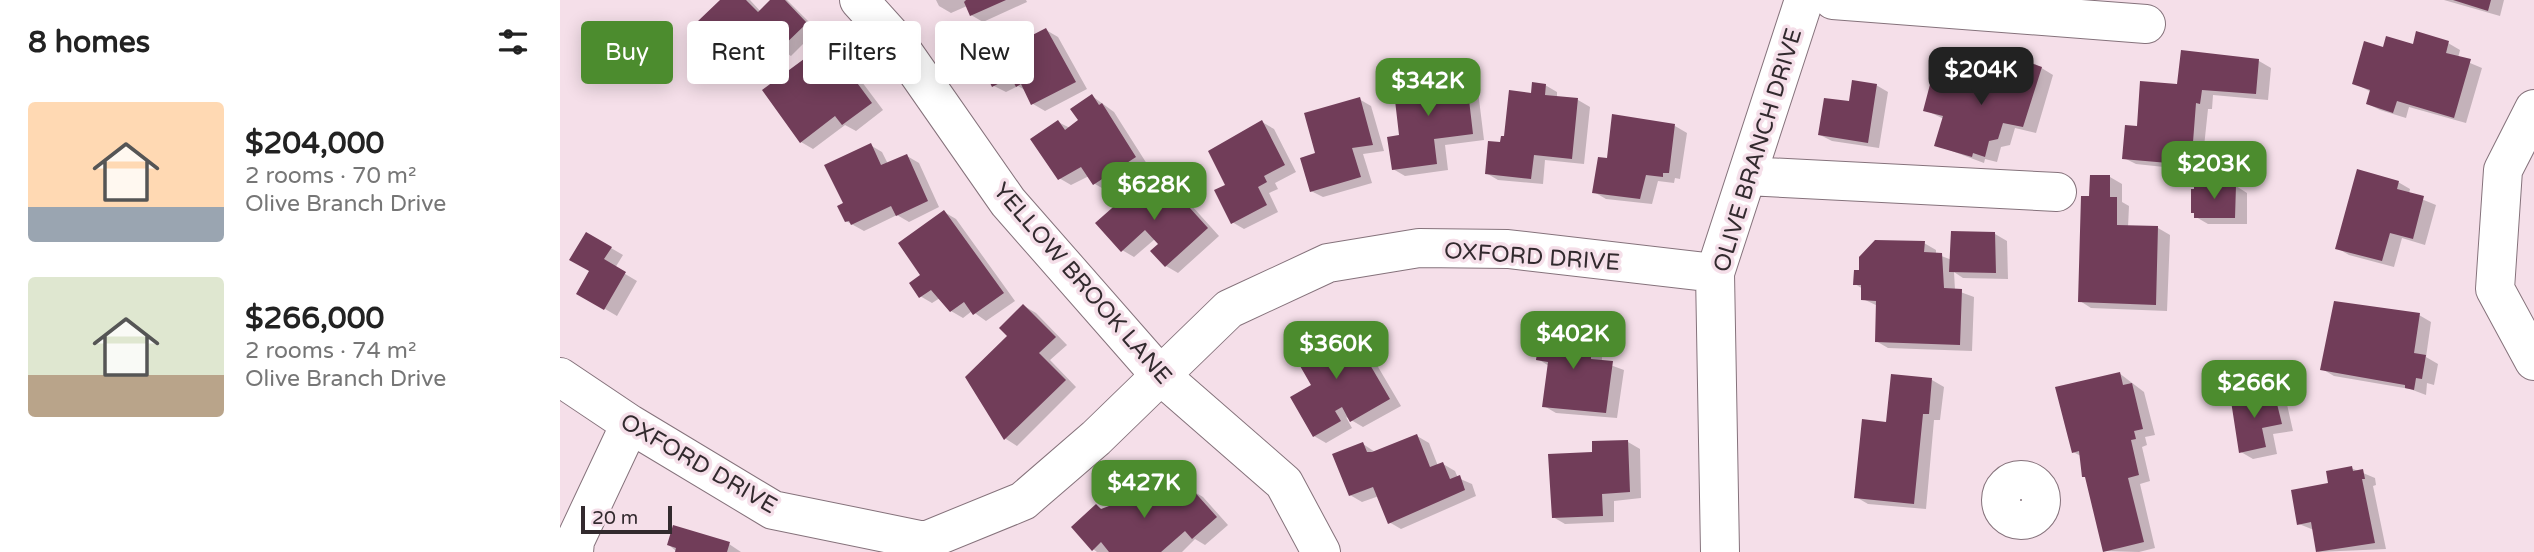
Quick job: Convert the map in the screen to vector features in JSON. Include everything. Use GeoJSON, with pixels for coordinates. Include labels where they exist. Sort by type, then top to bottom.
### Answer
{"type":"FeatureCollection","features":[{"type":"Feature","properties":{"kind":"street","name":"YELLOW BROOK LANE"},"geometry":{"type":"LineString","coordinates":[[859,0],[895,40],[1008,202],[1159,374],[1284,483],[1321,552]]}},
{"type":"Feature","properties":{"kind":"street","name":"OLIVE BRANCH DRIVE"},"geometry":{"type":"LineString","coordinates":[[1720,552],[1715,273],[1804,0]]}},
{"type":"Feature","properties":{"kind":"street"},"geometry":{"type":"LineString","coordinates":[[1833,0],[2146,24]]}},
{"type":"Feature","properties":{"kind":"street"},"geometry":{"type":"LineString","coordinates":[[2534,108],[2504,170],[2495,289],[2534,360]]}},
{"type":"Feature","properties":{"kind":"street"},"geometry":{"type":"LineString","coordinates":[[1747,176],[2057,192]]}},
{"type":"Feature","properties":{"kind":"street","name":"OXFORD DRIVE"},"geometry":{"type":"LineString","coordinates":[[560,377],[630,424],[773,510],[927,546],[1023,501],[1096,438],[1229,309],[1328,264],[1419,248],[1508,249],[1715,273]]}},
{"type":"Feature","properties":{"kind":"street"},"geometry":{"type":"LineString","coordinates":[[574,552],[575,541],[630,424]]}},
{"type":"Feature","properties":{"kind":"building"},"geometry":{"type":"Polygon","coordinates":[[[720,0],[746,0],[758,12],[770,0],[785,0],[805,21],[803,27],[789,40],[789,21],[698,21],[720,0]]]}},
{"type":"Feature","properties":{"kind":"building"},"geometry":{"type":"Polygon","coordinates":[[[1006,0],[970,16],[964,2],[1006,0]]]}},
{"type":"Feature","properties":{"kind":"building"},"geometry":{"type":"Polygon","coordinates":[[[2453,0],[2491,0],[2488,11],[2453,0]]]}},
{"type":"Feature","properties":{"kind":"building"},"geometry":{"type":"Polygon","coordinates":[[[1046,28],[1076,82],[1031,105],[1021,84],[1034,84],[1034,34],[1046,28]]]}},
{"type":"Feature","properties":{"kind":"building"},"geometry":{"type":"Polygon","coordinates":[[[2416,31],[2449,41],[2446,53],[2471,59],[2454,118],[2397,101],[2393,113],[2366,104],[2370,90],[2352,84],[2364,41],[2383,47],[2386,36],[2413,44],[2416,31]]]}},
{"type":"Feature","properties":{"kind":"building"},"geometry":{"type":"Polygon","coordinates":[[[2181,50],[2259,59],[2256,94],[2202,90],[2200,104],[2196,103],[2193,142],[2182,141],[2180,164],[2122,159],[2125,125],[2137,126],[2140,81],[2177,84],[2181,50]]]}},
{"type":"Feature","properties":{"kind":"building"},"geometry":{"type":"Polygon","coordinates":[[[2014,57],[2042,67],[2023,127],[2003,123],[1998,139],[1989,141],[1985,157],[1973,153],[1972,157],[1934,146],[1943,116],[1923,111],[1933,73],[2000,86],[2003,58],[2012,60],[2014,57]]]}},
{"type":"Feature","properties":{"kind":"building"},"geometry":{"type":"Polygon","coordinates":[[[803,60],[803,84],[858,84],[872,103],[842,125],[835,116],[800,143],[762,90],[770,84],[789,84],[789,70],[803,60]]]}},
{"type":"Feature","properties":{"kind":"building"},"geometry":{"type":"Polygon","coordinates":[[[1466,74],[1473,134],[1434,139],[1437,164],[1392,170],[1387,137],[1399,135],[1393,83],[1466,74]]]}},
{"type":"Feature","properties":{"kind":"building"},"geometry":{"type":"Polygon","coordinates":[[[1852,80],[1877,84],[1868,143],[1818,135],[1824,98],[1849,101],[1852,80]]]}},
{"type":"Feature","properties":{"kind":"building"},"geometry":{"type":"Polygon","coordinates":[[[1532,82],[1546,84],[1545,95],[1578,98],[1572,159],[1534,155],[1531,179],[1485,174],[1488,141],[1500,142],[1501,136],[1504,136],[1509,90],[1531,93],[1532,82]]]}},
{"type":"Feature","properties":{"kind":"building"},"geometry":{"type":"Polygon","coordinates":[[[1092,94],[1099,105],[1102,103],[1136,157],[1093,185],[1081,167],[1058,180],[1030,139],[1058,120],[1065,130],[1078,120],[1070,109],[1092,94]]]}},
{"type":"Feature","properties":{"kind":"building"},"geometry":{"type":"Polygon","coordinates":[[[1360,97],[1373,145],[1352,148],[1361,177],[1310,192],[1300,158],[1315,153],[1304,113],[1360,97]]]}},
{"type":"Feature","properties":{"kind":"building"},"geometry":{"type":"Polygon","coordinates":[[[1612,114],[1675,124],[1669,173],[1663,173],[1663,177],[1646,175],[1640,199],[1592,193],[1598,157],[1607,158],[1612,114]]]}},
{"type":"Feature","properties":{"kind":"building"},"geometry":{"type":"Polygon","coordinates":[[[1262,120],[1285,165],[1264,176],[1267,182],[1258,187],[1267,205],[1231,224],[1214,190],[1225,185],[1208,151],[1262,120]]]}},
{"type":"Feature","properties":{"kind":"building"},"geometry":{"type":"Polygon","coordinates":[[[871,143],[881,165],[907,154],[928,201],[896,216],[891,206],[851,225],[849,221],[845,222],[837,206],[843,203],[824,165],[871,143]]]}},
{"type":"Feature","properties":{"kind":"building"},"geometry":{"type":"Polygon","coordinates":[[[2357,169],[2399,181],[2397,189],[2424,196],[2413,239],[2390,233],[2382,261],[2335,249],[2357,169]]]}},
{"type":"Feature","properties":{"kind":"building"},"geometry":{"type":"Polygon","coordinates":[[[2090,175],[2110,175],[2110,197],[2117,197],[2117,225],[2158,226],[2156,305],[2078,302],[2081,196],[2089,196],[2090,175]]]}},
{"type":"Feature","properties":{"kind":"building"},"geometry":{"type":"Polygon","coordinates":[[[1161,176],[1208,228],[1165,267],[1150,251],[1158,244],[1145,230],[1121,252],[1095,223],[1120,201],[1125,208],[1161,176]]]}},
{"type":"Feature","properties":{"kind":"building"},"geometry":{"type":"Polygon","coordinates":[[[2194,185],[2236,185],[2235,218],[2194,218],[2194,213],[2191,213],[2191,189],[2194,189],[2194,185]]]}},
{"type":"Feature","properties":{"kind":"building"},"geometry":{"type":"Polygon","coordinates":[[[944,210],[1004,293],[973,315],[964,302],[950,312],[931,290],[919,298],[909,283],[920,275],[898,243],[944,210]]]}},
{"type":"Feature","properties":{"kind":"building"},"geometry":{"type":"Polygon","coordinates":[[[1951,231],[1995,232],[1996,273],[1949,272],[1951,231]]]}},
{"type":"Feature","properties":{"kind":"building"},"geometry":{"type":"Polygon","coordinates":[[[586,232],[612,247],[604,259],[626,272],[604,310],[576,294],[589,271],[569,260],[586,232]]]}},
{"type":"Feature","properties":{"kind":"building"},"geometry":{"type":"Polygon","coordinates":[[[1875,240],[1925,241],[1924,252],[1942,253],[1944,288],[1962,289],[1960,345],[1875,342],[1876,301],[1861,300],[1861,285],[1853,285],[1854,270],[1859,270],[1859,257],[1875,240]]]}},
{"type":"Feature","properties":{"kind":"building"},"geometry":{"type":"Polygon","coordinates":[[[2334,301],[2420,313],[2414,353],[2426,355],[2422,379],[2416,378],[2414,390],[2405,388],[2405,385],[2320,370],[2334,301]]]}},
{"type":"Feature","properties":{"kind":"building"},"geometry":{"type":"Polygon","coordinates":[[[1023,304],[1056,337],[1039,353],[1066,380],[1004,440],[965,377],[1007,336],[999,328],[1023,304]]]}},
{"type":"Feature","properties":{"kind":"building"},"geometry":{"type":"Polygon","coordinates":[[[1345,322],[1390,399],[1350,422],[1342,407],[1335,411],[1341,421],[1313,437],[1290,397],[1311,385],[1292,352],[1345,322]]]}},
{"type":"Feature","properties":{"kind":"building"},"geometry":{"type":"Polygon","coordinates":[[[1541,324],[1591,331],[1591,359],[1613,361],[1606,413],[1542,407],[1548,362],[1536,360],[1541,324]]]}},
{"type":"Feature","properties":{"kind":"building"},"geometry":{"type":"Polygon","coordinates":[[[2120,372],[2123,385],[2132,383],[2143,429],[2134,431],[2136,439],[2131,440],[2139,475],[2128,478],[2144,542],[2103,552],[2085,477],[2082,477],[2079,451],[2072,453],[2055,387],[2120,372]]]}},
{"type":"Feature","properties":{"kind":"building"},"geometry":{"type":"Polygon","coordinates":[[[1891,374],[1932,378],[1929,414],[1923,414],[1914,504],[1854,498],[1862,419],[1886,422],[1891,374]]]}},
{"type":"Feature","properties":{"kind":"building"},"geometry":{"type":"Polygon","coordinates":[[[2274,392],[2282,424],[2262,428],[2266,447],[2239,453],[2231,401],[2274,392]]]}},
{"type":"Feature","properties":{"kind":"building"},"geometry":{"type":"Polygon","coordinates":[[[1417,434],[1430,467],[1443,462],[1450,479],[1460,475],[1465,490],[1388,524],[1373,487],[1349,496],[1332,454],[1363,442],[1367,452],[1372,452],[1417,434]]]}},
{"type":"Feature","properties":{"kind":"building"},"geometry":{"type":"Polygon","coordinates":[[[1628,440],[1630,492],[1602,494],[1603,516],[1552,518],[1548,454],[1592,452],[1592,441],[1628,440]]]}},
{"type":"Feature","properties":{"kind":"building"},"geometry":{"type":"Polygon","coordinates":[[[2352,466],[2353,471],[2363,469],[2365,479],[2362,479],[2375,543],[2316,552],[2311,522],[2297,525],[2291,490],[2328,483],[2326,471],[2352,466]]]}},
{"type":"Feature","properties":{"kind":"building"},"geometry":{"type":"Polygon","coordinates":[[[1145,475],[1172,504],[1191,488],[1217,517],[1192,539],[1185,531],[1161,552],[1109,552],[1101,542],[1092,551],[1071,527],[1096,504],[1101,509],[1109,506],[1145,475]]]}},
{"type":"Feature","properties":{"kind":"building"},"geometry":{"type":"Polygon","coordinates":[[[673,525],[730,542],[727,552],[675,552],[676,548],[667,545],[673,525]]]}}]}
